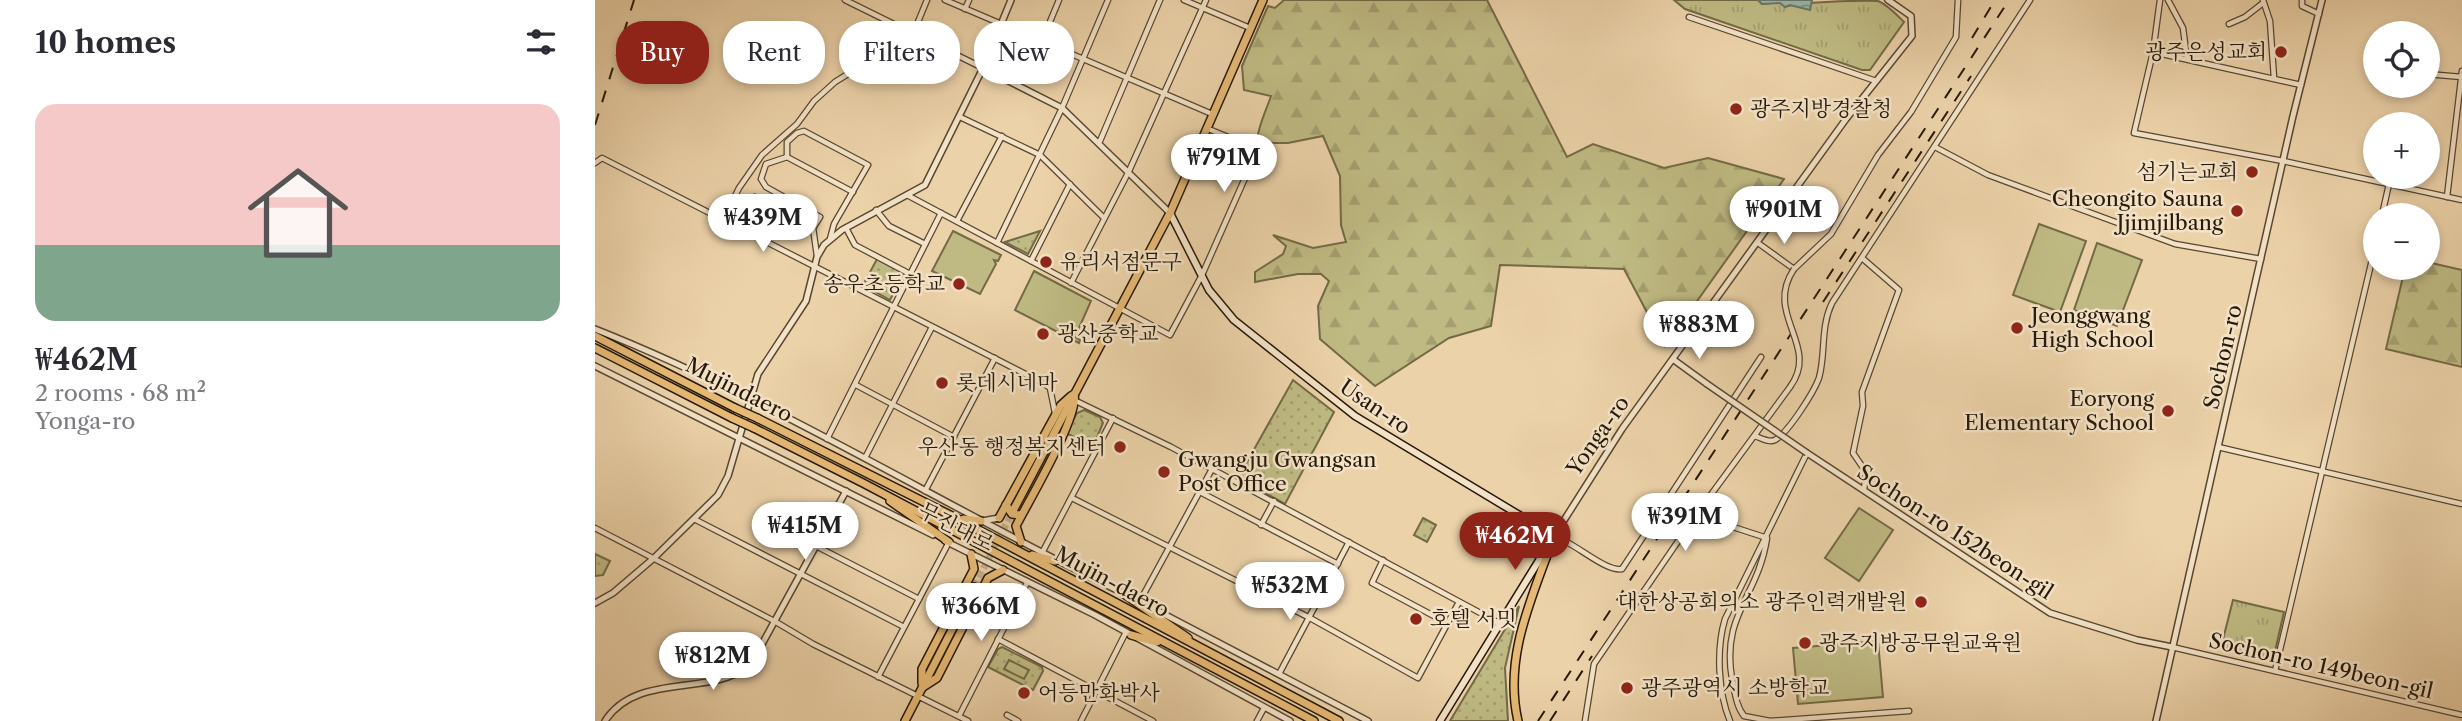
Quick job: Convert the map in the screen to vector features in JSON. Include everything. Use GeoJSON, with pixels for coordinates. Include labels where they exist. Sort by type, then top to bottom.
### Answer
{"type":"FeatureCollection","features":[{"type":"Feature","properties":{"kind":"main road"},"geometry":{"type":"LineString","coordinates":[[999,518],[1010,507],[1075,397],[1170,213],[1263,0]]}},
{"type":"Feature","properties":{"kind":"main road","name":"Usan-ro"},"geometry":{"type":"LineString","coordinates":[[1170,213],[1209,290],[1234,320],[1355,416],[1554,536]]}},
{"type":"Feature","properties":{"kind":"main road","name":"Mujindaero"},"geometry":{"type":"LineString","coordinates":[[595,336],[958,519]]}},
{"type":"Feature","properties":{"kind":"main road"},"geometry":{"type":"LineString","coordinates":[[595,348],[863,482],[949,542]]}},
{"type":"Feature","properties":{"kind":"main road"},"geometry":{"type":"LineString","coordinates":[[1021,515],[1012,514],[1010,507],[1055,414],[1061,405],[1075,397]]}},
{"type":"Feature","properties":{"kind":"main road"},"geometry":{"type":"LineString","coordinates":[[1021,542],[1015,528],[1069,423],[1075,397]]}},
{"type":"Feature","properties":{"kind":"main road","name":"Mujin-daero"},"geometry":{"type":"LineString","coordinates":[[863,482],[1314,721]]}},
{"type":"Feature","properties":{"kind":"main road"},"geometry":{"type":"LineString","coordinates":[[958,519],[981,521]]}},
{"type":"Feature","properties":{"kind":"main road","name":"Mujin-daero"},"geometry":{"type":"LineString","coordinates":[[958,519],[1338,721]]}},
{"type":"Feature","properties":{"kind":"main road"},"geometry":{"type":"LineString","coordinates":[[1518,721],[1513,686],[1514,659],[1521,629],[1554,536]]}},
{"type":"Feature","properties":{"kind":"main road","name":"Yonga-ro"},"geometry":{"type":"LineString","coordinates":[[1438,721],[1554,536]]}},
{"type":"Feature","properties":{"kind":"main road"},"geometry":{"type":"LineString","coordinates":[[1021,552],[1055,561]]}},
{"type":"Feature","properties":{"kind":"main road"},"geometry":{"type":"LineString","coordinates":[[922,687],[922,669],[971,576],[975,564],[971,554]]}},
{"type":"Feature","properties":{"kind":"main road"},"geometry":{"type":"LineString","coordinates":[[922,687],[937,678],[985,584],[992,574],[1003,570]]}},
{"type":"Feature","properties":{"kind":"main road"},"geometry":{"type":"LineString","coordinates":[[971,576],[979,577],[985,584]]}},
{"type":"Feature","properties":{"kind":"main road"},"geometry":{"type":"LineString","coordinates":[[905,721],[974,587]]}},
{"type":"Feature","properties":{"kind":"main road"},"geometry":{"type":"LineString","coordinates":[[1124,594],[1211,655]]}},
{"type":"Feature","properties":{"kind":"main road"},"geometry":{"type":"LineString","coordinates":[[1128,634],[1171,646]]}},
{"type":"Feature","properties":{"kind":"street","name":"Usan-ro"},"geometry":{"type":"LineString","coordinates":[[845,0],[887,21]]}},
{"type":"Feature","properties":{"kind":"street"},"geometry":{"type":"LineString","coordinates":[[920,21],[927,0]]}},
{"type":"Feature","properties":{"kind":"street"},"geometry":{"type":"LineString","coordinates":[[945,0],[994,21]]}},
{"type":"Feature","properties":{"kind":"street"},"geometry":{"type":"LineString","coordinates":[[965,9],[969,0]]}},
{"type":"Feature","properties":{"kind":"street"},"geometry":{"type":"LineString","coordinates":[[1002,21],[1011,0]]}},
{"type":"Feature","properties":{"kind":"street"},"geometry":{"type":"LineString","coordinates":[[1050,21],[1059,0]]}},
{"type":"Feature","properties":{"kind":"street"},"geometry":{"type":"LineString","coordinates":[[997,243],[1062,108],[1108,0]]}},
{"type":"Feature","properties":{"kind":"street"},"geometry":{"type":"LineString","coordinates":[[1100,141],[1160,0]]}},
{"type":"Feature","properties":{"kind":"street"},"geometry":{"type":"LineString","coordinates":[[1184,0],[1250,28]]}},
{"type":"Feature","properties":{"kind":"street"},"geometry":{"type":"LineString","coordinates":[[1071,283],[1129,171],[1206,0]]}},
{"type":"Feature","properties":{"kind":"street","name":"Yonga-ro"},"geometry":{"type":"LineString","coordinates":[[1554,536],[1604,455],[1875,81],[1912,36],[1912,16],[1888,0]]}},
{"type":"Feature","properties":{"kind":"street"},"geometry":{"type":"LineString","coordinates":[[1585,721],[1594,664],[1799,371],[1800,355],[1783,301],[1785,286],[1794,269],[1831,234],[1878,155],[1911,112],[1956,37],[1958,0]]}},
{"type":"Feature","properties":{"kind":"street"},"geometry":{"type":"LineString","coordinates":[[1755,436],[1770,441],[1778,438],[1814,389],[1821,368],[1825,317],[2030,0]]}},
{"type":"Feature","properties":{"kind":"street"},"geometry":{"type":"LineString","coordinates":[[2160,0],[2153,52],[2134,133],[2363,178]]}},
{"type":"Feature","properties":{"kind":"street"},"geometry":{"type":"LineString","coordinates":[[2168,0],[2183,28],[2187,60]]}},
{"type":"Feature","properties":{"kind":"street"},"geometry":{"type":"LineString","coordinates":[[2302,0],[2302,6],[2319,14]]}},
{"type":"Feature","properties":{"kind":"street","name":"Sochon-ro"},"geometry":{"type":"LineString","coordinates":[[2156,721],[2322,0]]}},
{"type":"Feature","properties":{"kind":"street"},"geometry":{"type":"LineString","coordinates":[[2229,24],[2245,17],[2263,1],[2270,21],[2274,78]]}},
{"type":"Feature","properties":{"kind":"street"},"geometry":{"type":"LineString","coordinates":[[1689,17],[1875,81]]}},
{"type":"Feature","properties":{"kind":"street"},"geometry":{"type":"LineString","coordinates":[[2153,52],[2301,85]]}},
{"type":"Feature","properties":{"kind":"street"},"geometry":{"type":"LineString","coordinates":[[1074,55],[1212,114]]}},
{"type":"Feature","properties":{"kind":"street"},"geometry":{"type":"LineString","coordinates":[[2447,197],[2462,71]]}},
{"type":"Feature","properties":{"kind":"street"},"geometry":{"type":"LineString","coordinates":[[2440,75],[2462,77]]}},
{"type":"Feature","properties":{"kind":"street"},"geometry":{"type":"LineString","coordinates":[[723,219],[739,188],[762,155],[797,124],[814,101],[839,80]]}},
{"type":"Feature","properties":{"kind":"street"},"geometry":{"type":"LineString","coordinates":[[829,240],[876,210],[925,185],[975,84]]}},
{"type":"Feature","properties":{"kind":"street","name":"Usan-ro"},"geometry":{"type":"LineString","coordinates":[[1015,84],[1062,108],[1100,141],[1170,213]]}},
{"type":"Feature","properties":{"kind":"street"},"geometry":{"type":"LineString","coordinates":[[960,117],[1040,155],[1104,218]]}},
{"type":"Feature","properties":{"kind":"street"},"geometry":{"type":"LineString","coordinates":[[907,195],[1170,335],[1202,275],[1254,154],[1250,146],[1206,128]]}},
{"type":"Feature","properties":{"kind":"street"},"geometry":{"type":"LineString","coordinates":[[595,603],[613,593],[654,558],[722,489],[764,360],[806,301],[817,257],[829,240],[834,224],[868,165],[804,131],[797,133],[787,142],[787,157]]}},
{"type":"Feature","properties":{"kind":"street"},"geometry":{"type":"LineString","coordinates":[[957,221],[1002,136]]}},
{"type":"Feature","properties":{"kind":"street"},"geometry":{"type":"LineString","coordinates":[[1935,148],[1988,175],[2175,244],[2261,259]]}},
{"type":"Feature","properties":{"kind":"street"},"geometry":{"type":"LineString","coordinates":[[817,257],[813,229],[820,217],[766,187],[761,178],[766,164],[787,157],[853,192]]}},
{"type":"Feature","properties":{"kind":"street"},"geometry":{"type":"LineString","coordinates":[[595,163],[603,158],[1050,388],[1055,414]]}},
{"type":"Feature","properties":{"kind":"street"},"geometry":{"type":"LineString","coordinates":[[1031,261],[1070,184]]}},
{"type":"Feature","properties":{"kind":"street"},"geometry":{"type":"LineString","coordinates":[[2411,189],[2462,200]]}},
{"type":"Feature","properties":{"kind":"street"},"geometry":{"type":"LineString","coordinates":[[755,197],[813,229]]}},
{"type":"Feature","properties":{"kind":"street"},"geometry":{"type":"LineString","coordinates":[[876,210],[889,226],[925,244]]}},
{"type":"Feature","properties":{"kind":"street"},"geometry":{"type":"LineString","coordinates":[[827,439],[941,213]]}},
{"type":"Feature","properties":{"kind":"street"},"geometry":{"type":"LineString","coordinates":[[846,228],[855,245],[910,274]]}},
{"type":"Feature","properties":{"kind":"street"},"geometry":{"type":"LineString","coordinates":[[1758,243],[1794,269]]}},
{"type":"Feature","properties":{"kind":"street"},"geometry":{"type":"LineString","coordinates":[[1862,258],[1899,289],[1862,392],[1863,406],[1853,453],[1866,472],[1864,491]]}},
{"type":"Feature","properties":{"kind":"street"},"geometry":{"type":"LineString","coordinates":[[2276,671],[2367,280]]}},
{"type":"Feature","properties":{"kind":"street"},"geometry":{"type":"LineString","coordinates":[[865,458],[932,327]]}},
{"type":"Feature","properties":{"kind":"street","name":"무진대로"},"geometry":{"type":"LineString","coordinates":[[595,329],[750,400],[865,458],[1055,561],[1124,594]]}},
{"type":"Feature","properties":{"kind":"street"},"geometry":{"type":"LineString","coordinates":[[1554,536],[1566,539],[1613,569],[1622,569],[1761,357]]}},
{"type":"Feature","properties":{"kind":"street"},"geometry":{"type":"LineString","coordinates":[[925,491],[995,358]]}},
{"type":"Feature","properties":{"kind":"street","name":"Sochon-ro 152beon-gil"},"geometry":{"type":"LineString","coordinates":[[1674,360],[1807,453],[2050,613],[2137,640],[2172,647]]}},
{"type":"Feature","properties":{"kind":"street","name":"무진대로"},"geometry":{"type":"LineString","coordinates":[[595,366],[949,542],[1290,721]]}},
{"type":"Feature","properties":{"kind":"street"},"geometry":{"type":"LineString","coordinates":[[856,385],[954,437]]}},
{"type":"Feature","properties":{"kind":"street"},"geometry":{"type":"LineString","coordinates":[[1075,397],[1499,623]]}},
{"type":"Feature","properties":{"kind":"street","name":"Mujin-daero"},"geometry":{"type":"LineString","coordinates":[[1042,554],[1113,418]]}},
{"type":"Feature","properties":{"kind":"street"},"geometry":{"type":"LineString","coordinates":[[2218,447],[2462,504]]}},
{"type":"Feature","properties":{"kind":"street"},"geometry":{"type":"LineString","coordinates":[[1730,721],[1724,705],[1721,631],[1807,453]]}},
{"type":"Feature","properties":{"kind":"street"},"geometry":{"type":"LineString","coordinates":[[1140,601],[1212,469]]}},
{"type":"Feature","properties":{"kind":"street"},"geometry":{"type":"LineString","coordinates":[[605,721],[626,699],[744,670],[756,658],[846,491]]}},
{"type":"Feature","properties":{"kind":"street"},"geometry":{"type":"LineString","coordinates":[[1200,492],[1338,564]]}},
{"type":"Feature","properties":{"kind":"street"},"geometry":{"type":"LineString","coordinates":[[1072,498],[1310,618],[1418,678],[1459,602]]}},
{"type":"Feature","properties":{"kind":"street"},"geometry":{"type":"LineString","coordinates":[[1261,525],[1273,501]]}},
{"type":"Feature","properties":{"kind":"street"},"geometry":{"type":"LineString","coordinates":[[1696,515],[1767,538]]}},
{"type":"Feature","properties":{"kind":"street"},"geometry":{"type":"LineString","coordinates":[[981,521],[999,518]]}},
{"type":"Feature","properties":{"kind":"street"},"geometry":{"type":"LineString","coordinates":[[694,519],[904,627]]}},
{"type":"Feature","properties":{"kind":"street"},"geometry":{"type":"LineString","coordinates":[[595,528],[878,677],[968,721]]}},
{"type":"Feature","properties":{"kind":"street"},"geometry":{"type":"LineString","coordinates":[[1767,538],[1760,572],[1730,633],[1731,669],[1744,716],[1770,721],[1909,711]]}},
{"type":"Feature","properties":{"kind":"street"},"geometry":{"type":"LineString","coordinates":[[878,677],[949,542]]}},
{"type":"Feature","properties":{"kind":"street"},"geometry":{"type":"LineString","coordinates":[[1279,674],[1349,542]]}},
{"type":"Feature","properties":{"kind":"street"},"geometry":{"type":"LineString","coordinates":[[815,546],[919,599]]}},
{"type":"Feature","properties":{"kind":"street"},"geometry":{"type":"LineString","coordinates":[[1383,560],[1372,583],[1447,623]]}},
{"type":"Feature","properties":{"kind":"street"},"geometry":{"type":"LineString","coordinates":[[959,716],[1027,583]]}},
{"type":"Feature","properties":{"kind":"street"},"geometry":{"type":"LineString","coordinates":[[1124,594],[1368,721]]}},
{"type":"Feature","properties":{"kind":"street"},"geometry":{"type":"LineString","coordinates":[[1081,721],[1128,634]]}},
{"type":"Feature","properties":{"kind":"street"},"geometry":{"type":"LineString","coordinates":[[997,639],[1153,721]]}},
{"type":"Feature","properties":{"kind":"street","name":"Sochon-ro 149beon-gil"},"geometry":{"type":"LineString","coordinates":[[2172,647],[2462,715]]}},
{"type":"Feature","properties":{"kind":"street"},"geometry":{"type":"LineString","coordinates":[[1257,721],[1264,708]]}},
{"type":"Feature","properties":{"kind":"street"},"geometry":{"type":"LineString","coordinates":[[1007,715],[1018,721]]}},
{"type":"Feature","properties":{"kind":"green space"},"geometry":{"type":"Polygon","coordinates":[[[1284,0],[1487,0],[1567,157],[1593,144],[1664,168],[1708,158],[1784,179],[1665,346],[1624,269],[1500,265],[1491,326],[1449,338],[1375,386],[1320,339],[1318,306],[1329,281],[1321,274],[1298,274],[1255,282],[1255,272],[1283,254],[1286,246],[1273,235],[1313,248],[1346,242],[1341,225],[1340,176],[1323,136],[1288,143],[1257,143],[1260,125],[1271,96],[1244,90],[1242,66],[1268,6],[1275,8],[1284,0]]]}},
{"type":"Feature","properties":{"kind":"green space"},"geometry":{"type":"Polygon","coordinates":[[[1674,0],[1758,0],[1762,4],[1780,2],[1785,7],[1878,1],[1904,22],[1870,70],[1862,70],[1685,9],[1674,0]]]}},
{"type":"Feature","properties":{"kind":"green space"},"geometry":{"type":"Polygon","coordinates":[[[2039,224],[2086,241],[2060,312],[2013,295],[2039,224]]]}},
{"type":"Feature","properties":{"kind":"green space"},"geometry":{"type":"Polygon","coordinates":[[[953,231],[1001,255],[998,261],[994,260],[996,264],[980,294],[932,271],[953,231]]]}},
{"type":"Feature","properties":{"kind":"green space"},"geometry":{"type":"Polygon","coordinates":[[[1040,231],[1028,254],[1005,242],[1040,231]]]}},
{"type":"Feature","properties":{"kind":"green space"},"geometry":{"type":"Polygon","coordinates":[[[2097,243],[2142,260],[2117,326],[2074,310],[2097,243]]]}},
{"type":"Feature","properties":{"kind":"green space"},"geometry":{"type":"Polygon","coordinates":[[[877,259],[904,273],[890,300],[863,285],[877,259]]]}},
{"type":"Feature","properties":{"kind":"green space"},"geometry":{"type":"Polygon","coordinates":[[[2440,265],[2462,270],[2462,367],[2386,349],[2402,280],[2440,280],[2440,265]]]}},
{"type":"Feature","properties":{"kind":"green space"},"geometry":{"type":"Polygon","coordinates":[[[1034,271],[1091,301],[1075,337],[1080,340],[1079,343],[1015,310],[1034,271]]]}},
{"type":"Feature","properties":{"kind":"green space"},"geometry":{"type":"Polygon","coordinates":[[[1293,380],[1334,412],[1285,504],[1238,478],[1293,380]]]}},
{"type":"Feature","properties":{"kind":"green space"},"geometry":{"type":"Polygon","coordinates":[[[1084,410],[1100,417],[1103,423],[1093,447],[1066,433],[1077,413],[1084,410]]]}},
{"type":"Feature","properties":{"kind":"green space"},"geometry":{"type":"Polygon","coordinates":[[[1859,508],[1893,530],[1859,581],[1825,558],[1859,508]]]}},
{"type":"Feature","properties":{"kind":"green space"},"geometry":{"type":"Polygon","coordinates":[[[1423,518],[1436,525],[1427,542],[1414,535],[1423,518]]]}},
{"type":"Feature","properties":{"kind":"green space"},"geometry":{"type":"Polygon","coordinates":[[[595,554],[610,561],[603,575],[595,576],[595,554]]]}},
{"type":"Feature","properties":{"kind":"green space"},"geometry":{"type":"Polygon","coordinates":[[[2233,600],[2284,612],[2273,660],[2221,647],[2233,600]]]}},
{"type":"Feature","properties":{"kind":"green space"},"geometry":{"type":"Polygon","coordinates":[[[1519,606],[1505,668],[1508,721],[1450,721],[1519,606]]]}},
{"type":"Feature","properties":{"kind":"green space"},"geometry":{"type":"Polygon","coordinates":[[[1878,641],[1883,697],[1798,704],[1793,648],[1878,641]]]}},
{"type":"Feature","properties":{"kind":"green space"},"geometry":{"type":"Polygon","coordinates":[[[1002,647],[1042,667],[1043,671],[1033,690],[988,667],[998,649],[1002,647]]]}},
{"type":"Feature","properties":{"kind":"green space"},"geometry":{"type":"Polygon","coordinates":[[[1009,660],[1029,670],[1024,679],[1004,669],[1009,660]]]}},
{"type":"Feature","properties":{"kind":"water"},"geometry":{"type":"Polygon","coordinates":[[[1758,0],[1812,0],[1810,10],[1790,5],[1785,7],[1780,3],[1762,4],[1758,0]]]}},
{"type":"Feature","properties":{"kind":"tunnel"},"geometry":{"type":"LineString","coordinates":[[974,587],[1014,509]]}},
{"type":"Feature","properties":{"kind":"railway"},"geometry":{"type":"LineString","coordinates":[[595,125],[634,0]]}},
{"type":"Feature","properties":{"kind":"railway"},"geometry":{"type":"LineString","coordinates":[[1972,38],[1995,0]]}},
{"type":"Feature","properties":{"kind":"railway"},"geometry":{"type":"LineString","coordinates":[[1538,721],[2009,0]]}},
{"type":"Feature","properties":{"kind":"railway"},"geometry":{"type":"LineString","coordinates":[[1823,302],[1971,76]]}},
{"type":"Feature","properties":{"kind":"railway"},"geometry":{"type":"LineString","coordinates":[[1550,721],[1592,656]]}},
{"type":"Feature","properties":{"kind":"place","name":"광주은성교회"},"geometry":{"type":"Point","coordinates":[2281,52]}},
{"type":"Feature","properties":{"kind":"place","name":"광주지방경찰청"},"geometry":{"type":"Point","coordinates":[1736,109]}},
{"type":"Feature","properties":{"kind":"place","name":"섬기는교회"},"geometry":{"type":"Point","coordinates":[2252,172]}},
{"type":"Feature","properties":{"kind":"place","name":"Cheongito Sauna Jjimjilbang"},"geometry":{"type":"Point","coordinates":[2237,211]}},
{"type":"Feature","properties":{"kind":"place","name":"유리서점문구"},"geometry":{"type":"Point","coordinates":[1046,262]}},
{"type":"Feature","properties":{"kind":"place","name":"송우초등학교"},"geometry":{"type":"Point","coordinates":[959,284]}},
{"type":"Feature","properties":{"kind":"place","name":"Jeonggwang High School"},"geometry":{"type":"Point","coordinates":[2017,328]}},
{"type":"Feature","properties":{"kind":"place","name":"광산중학교"},"geometry":{"type":"Point","coordinates":[1043,334]}},
{"type":"Feature","properties":{"kind":"place","name":"롯데시네마"},"geometry":{"type":"Point","coordinates":[942,383]}},
{"type":"Feature","properties":{"kind":"place","name":"Eoryong Elementary School"},"geometry":{"type":"Point","coordinates":[2168,411]}},
{"type":"Feature","properties":{"kind":"place","name":"우산동 행정복지센터"},"geometry":{"type":"Point","coordinates":[1120,447]}},
{"type":"Feature","properties":{"kind":"place","name":"Gwangju Gwangsan Post Office"},"geometry":{"type":"Point","coordinates":[1164,472]}},
{"type":"Feature","properties":{"kind":"place","name":"대한상공회의소 광주인력개발원"},"geometry":{"type":"Point","coordinates":[1921,602]}},
{"type":"Feature","properties":{"kind":"place","name":"호텔 서밋"},"geometry":{"type":"Point","coordinates":[1416,619]}},
{"type":"Feature","properties":{"kind":"place","name":"광주지방공무원교육원"},"geometry":{"type":"Point","coordinates":[1805,643]}},
{"type":"Feature","properties":{"kind":"place","name":"광주광역시 소방학교"},"geometry":{"type":"Point","coordinates":[1627,688]}},
{"type":"Feature","properties":{"kind":"place","name":"어등만화박사"},"geometry":{"type":"Point","coordinates":[1024,693]}}]}
